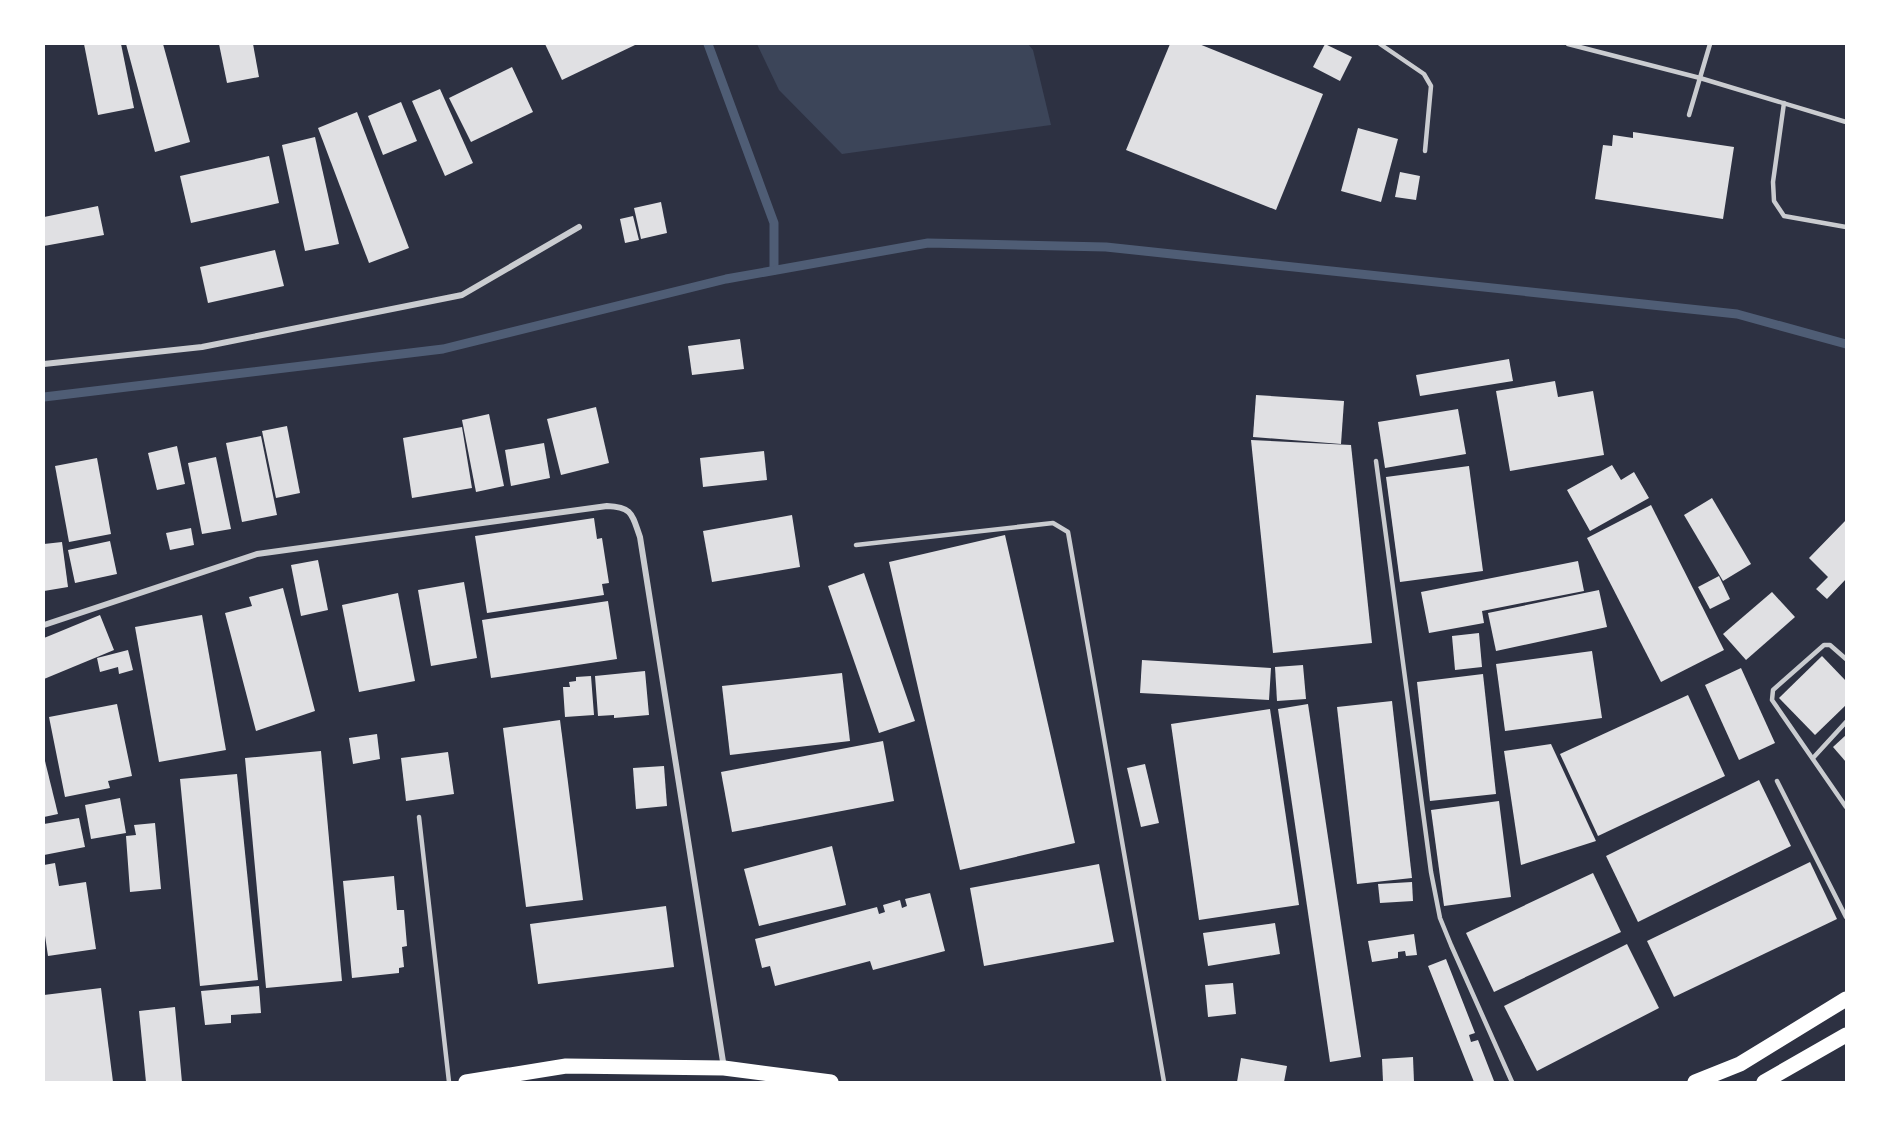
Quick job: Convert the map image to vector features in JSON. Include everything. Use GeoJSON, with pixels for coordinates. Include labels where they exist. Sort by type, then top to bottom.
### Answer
{"type":"FeatureCollection","features":[{"type":"Feature","properties":{"kind":"main road"},"geometry":{"type":"LineString","coordinates":[[1695,1083],[1740,1064],[1846,999]]}},
{"type":"Feature","properties":{"kind":"main road"},"geometry":{"type":"LineString","coordinates":[[1764,1083],[1846,1035]]}},
{"type":"Feature","properties":{"kind":"main road"},"geometry":{"type":"LineString","coordinates":[[466,1083],[566,1066],[724,1068],[831,1083]]}},
{"type":"Feature","properties":{"kind":"street"},"geometry":{"type":"LineString","coordinates":[[44,364],[202,347],[462,295],[579,227]]}},
{"type":"Feature","properties":{"kind":"street"},"geometry":{"type":"LineString","coordinates":[[44,625],[257,554],[607,506],[626,509],[633,515],[640,537],[724,1068]]}},
{"type":"Feature","properties":{"kind":"lane"},"geometry":{"type":"LineString","coordinates":[[1380,44],[1425,74],[1429,80],[1431,86],[1425,151]]}},
{"type":"Feature","properties":{"kind":"lane"},"geometry":{"type":"LineString","coordinates":[[1568,44],[1700,78],[1846,122]]}},
{"type":"Feature","properties":{"kind":"lane"},"geometry":{"type":"LineString","coordinates":[[1689,115],[1710,44]]}},
{"type":"Feature","properties":{"kind":"lane"},"geometry":{"type":"LineString","coordinates":[[1784,103],[1773,182],[1774,201],[1784,216],[1846,227]]}},
{"type":"Feature","properties":{"kind":"lane"},"geometry":{"type":"LineString","coordinates":[[1376,461],[1431,872],[1440,918],[1512,1083]]}},
{"type":"Feature","properties":{"kind":"lane"},"geometry":{"type":"LineString","coordinates":[[856,545],[1053,523],[1068,532],[1164,1083]]}},
{"type":"Feature","properties":{"kind":"lane"},"geometry":{"type":"LineString","coordinates":[[1846,659],[1830,645],[1824,645],[1773,690],[1772,700],[1846,807]]}},
{"type":"Feature","properties":{"kind":"lane"},"geometry":{"type":"LineString","coordinates":[[1813,758],[1846,722]]}},
{"type":"Feature","properties":{"kind":"lane"},"geometry":{"type":"LineString","coordinates":[[1777,781],[1846,917]]}},
{"type":"Feature","properties":{"kind":"lane"},"geometry":{"type":"LineString","coordinates":[[419,817],[449,1083]]}},
{"type":"Feature","properties":{"kind":"shaded area"},"geometry":{"type":"Polygon","coordinates":[[[757,44],[1028,44],[1033,50],[1051,125],[842,154],[779,90],[757,44]]]}},
{"type":"Feature","properties":{"kind":"building"},"geometry":{"type":"Polygon","coordinates":[[[84,44],[121,44],[134,108],[98,115],[84,44]]]}},
{"type":"Feature","properties":{"kind":"building"},"geometry":{"type":"Polygon","coordinates":[[[126,44],[163,44],[190,142],[155,152],[126,44]]]}},
{"type":"Feature","properties":{"kind":"building"},"geometry":{"type":"Polygon","coordinates":[[[219,44],[253,44],[259,77],[227,83],[219,44]]]}},
{"type":"Feature","properties":{"kind":"building"},"geometry":{"type":"Polygon","coordinates":[[[545,44],[634,44],[635,45],[562,80],[545,44]]]}},
{"type":"Feature","properties":{"kind":"building"},"geometry":{"type":"Polygon","coordinates":[[[1170,44],[1199,44],[1323,94],[1276,210],[1126,150],[1170,44]]]}},
{"type":"Feature","properties":{"kind":"building"},"geometry":{"type":"Polygon","coordinates":[[[1325,44],[1352,57],[1340,81],[1313,67],[1325,44]]]}},
{"type":"Feature","properties":{"kind":"building"},"geometry":{"type":"Polygon","coordinates":[[[512,67],[533,112],[471,142],[449,98],[512,67]]]}},
{"type":"Feature","properties":{"kind":"building"},"geometry":{"type":"Polygon","coordinates":[[[440,89],[473,163],[445,176],[412,101],[440,89]]]}},
{"type":"Feature","properties":{"kind":"building"},"geometry":{"type":"Polygon","coordinates":[[[401,102],[417,141],[383,155],[368,116],[401,102]]]}},
{"type":"Feature","properties":{"kind":"building"},"geometry":{"type":"Polygon","coordinates":[[[357,112],[409,248],[369,263],[318,128],[357,112]]]}},
{"type":"Feature","properties":{"kind":"building"},"geometry":{"type":"Polygon","coordinates":[[[1358,128],[1398,139],[1381,202],[1341,191],[1358,128]]]}},
{"type":"Feature","properties":{"kind":"building"},"geometry":{"type":"Polygon","coordinates":[[[1633,132],[1734,147],[1723,219],[1595,199],[1603,145],[1612,146],[1613,135],[1633,138],[1633,132]]]}},
{"type":"Feature","properties":{"kind":"building"},"geometry":{"type":"Polygon","coordinates":[[[315,137],[339,244],[305,251],[282,145],[315,137]]]}},
{"type":"Feature","properties":{"kind":"building"},"geometry":{"type":"Polygon","coordinates":[[[269,156],[279,203],[191,223],[180,176],[269,156]]]}},
{"type":"Feature","properties":{"kind":"building"},"geometry":{"type":"Polygon","coordinates":[[[1400,172],[1420,176],[1416,200],[1395,197],[1400,172]]]}},
{"type":"Feature","properties":{"kind":"building"},"geometry":{"type":"Polygon","coordinates":[[[661,202],[667,233],[641,239],[634,208],[661,202]]]}},
{"type":"Feature","properties":{"kind":"building"},"geometry":{"type":"Polygon","coordinates":[[[98,206],[104,235],[44,246],[44,217],[98,206]]]}},
{"type":"Feature","properties":{"kind":"building"},"geometry":{"type":"Polygon","coordinates":[[[633,216],[639,240],[625,243],[620,219],[633,216]]]}},
{"type":"Feature","properties":{"kind":"building"},"geometry":{"type":"Polygon","coordinates":[[[275,250],[284,286],[208,303],[200,267],[275,250]]]}},
{"type":"Feature","properties":{"kind":"building"},"geometry":{"type":"Polygon","coordinates":[[[740,339],[744,369],[692,375],[688,346],[740,339]]]}},
{"type":"Feature","properties":{"kind":"building"},"geometry":{"type":"Polygon","coordinates":[[[1509,359],[1513,381],[1420,396],[1416,375],[1509,359]]]}},
{"type":"Feature","properties":{"kind":"building"},"geometry":{"type":"Polygon","coordinates":[[[1555,381],[1558,397],[1593,391],[1604,455],[1510,471],[1496,391],[1555,381]]]}},
{"type":"Feature","properties":{"kind":"building"},"geometry":{"type":"Polygon","coordinates":[[[1256,395],[1344,401],[1341,444],[1253,437],[1256,395]]]}},
{"type":"Feature","properties":{"kind":"building"},"geometry":{"type":"Polygon","coordinates":[[[596,407],[609,463],[561,475],[547,419],[596,407]]]}},
{"type":"Feature","properties":{"kind":"building"},"geometry":{"type":"Polygon","coordinates":[[[1458,409],[1466,454],[1385,468],[1378,422],[1458,409]]]}},
{"type":"Feature","properties":{"kind":"building"},"geometry":{"type":"Polygon","coordinates":[[[489,414],[504,486],[476,492],[462,420],[489,414]]]}},
{"type":"Feature","properties":{"kind":"building"},"geometry":{"type":"Polygon","coordinates":[[[287,426],[300,493],[276,498],[262,431],[287,426]]]}},
{"type":"Feature","properties":{"kind":"building"},"geometry":{"type":"Polygon","coordinates":[[[462,427],[472,488],[412,498],[403,438],[462,427]]]}},
{"type":"Feature","properties":{"kind":"building"},"geometry":{"type":"Polygon","coordinates":[[[261,436],[277,515],[242,522],[226,443],[261,436]]]}},
{"type":"Feature","properties":{"kind":"building"},"geometry":{"type":"Polygon","coordinates":[[[1251,440],[1351,445],[1372,643],[1273,653],[1251,440]]]}},
{"type":"Feature","properties":{"kind":"building"},"geometry":{"type":"Polygon","coordinates":[[[544,443],[550,478],[511,486],[505,450],[544,443]]]}},
{"type":"Feature","properties":{"kind":"building"},"geometry":{"type":"Polygon","coordinates":[[[177,446],[185,484],[157,490],[148,453],[177,446]]]}},
{"type":"Feature","properties":{"kind":"building"},"geometry":{"type":"Polygon","coordinates":[[[764,451],[767,480],[703,487],[700,458],[764,451]]]}},
{"type":"Feature","properties":{"kind":"building"},"geometry":{"type":"Polygon","coordinates":[[[216,457],[231,529],[202,534],[188,463],[216,457]]]}},
{"type":"Feature","properties":{"kind":"building"},"geometry":{"type":"Polygon","coordinates":[[[97,458],[111,534],[69,542],[55,466],[97,458]]]}},
{"type":"Feature","properties":{"kind":"building"},"geometry":{"type":"Polygon","coordinates":[[[1612,465],[1621,480],[1634,472],[1649,498],[1590,531],[1567,490],[1612,465]]]}},
{"type":"Feature","properties":{"kind":"building"},"geometry":{"type":"Polygon","coordinates":[[[1469,466],[1483,571],[1400,582],[1386,477],[1469,466]]]}},
{"type":"Feature","properties":{"kind":"building"},"geometry":{"type":"Polygon","coordinates":[[[1712,498],[1751,564],[1723,581],[1684,515],[1712,498]]]}},
{"type":"Feature","properties":{"kind":"building"},"geometry":{"type":"Polygon","coordinates":[[[1651,505],[1724,650],[1661,682],[1587,538],[1651,505]]]}},
{"type":"Feature","properties":{"kind":"building"},"geometry":{"type":"Polygon","coordinates":[[[792,515],[800,567],[712,582],[703,531],[792,515]]]}},
{"type":"Feature","properties":{"kind":"building"},"geometry":{"type":"Polygon","coordinates":[[[594,518],[597,539],[602,538],[609,583],[602,584],[604,595],[487,613],[475,536],[594,518]]]}},
{"type":"Feature","properties":{"kind":"building"},"geometry":{"type":"Polygon","coordinates":[[[1846,520],[1846,579],[1827,599],[1816,589],[1828,577],[1809,558],[1846,520]]]}},
{"type":"Feature","properties":{"kind":"building"},"geometry":{"type":"Polygon","coordinates":[[[191,528],[194,545],[170,550],[166,533],[191,528]]]}},
{"type":"Feature","properties":{"kind":"building"},"geometry":{"type":"Polygon","coordinates":[[[1005,535],[1075,843],[960,870],[889,562],[1005,535]]]}},
{"type":"Feature","properties":{"kind":"building"},"geometry":{"type":"Polygon","coordinates":[[[110,541],[117,574],[75,583],[68,550],[110,541]]]}},
{"type":"Feature","properties":{"kind":"building"},"geometry":{"type":"Polygon","coordinates":[[[62,542],[68,587],[44,591],[44,544],[62,542]]]}},
{"type":"Feature","properties":{"kind":"building"},"geometry":{"type":"Polygon","coordinates":[[[318,560],[328,610],[301,616],[291,565],[318,560]]]}},
{"type":"Feature","properties":{"kind":"building"},"geometry":{"type":"Polygon","coordinates":[[[1578,561],[1584,591],[1482,611],[1484,623],[1429,633],[1421,592],[1578,561]]]}},
{"type":"Feature","properties":{"kind":"building"},"geometry":{"type":"Polygon","coordinates":[[[864,573],[915,721],[879,733],[828,586],[864,573]]]}},
{"type":"Feature","properties":{"kind":"building"},"geometry":{"type":"Polygon","coordinates":[[[1719,576],[1730,599],[1710,609],[1698,587],[1719,576]]]}},
{"type":"Feature","properties":{"kind":"building"},"geometry":{"type":"Polygon","coordinates":[[[464,582],[477,658],[431,666],[418,590],[464,582]]]}},
{"type":"Feature","properties":{"kind":"building"},"geometry":{"type":"Polygon","coordinates":[[[283,588],[315,711],[256,731],[225,613],[252,606],[249,597],[283,588]]]}},
{"type":"Feature","properties":{"kind":"building"},"geometry":{"type":"Polygon","coordinates":[[[1599,590],[1607,627],[1496,651],[1488,613],[1599,590]]]}},
{"type":"Feature","properties":{"kind":"building"},"geometry":{"type":"Polygon","coordinates":[[[1772,592],[1795,617],[1746,660],[1723,634],[1772,592]]]}},
{"type":"Feature","properties":{"kind":"building"},"geometry":{"type":"Polygon","coordinates":[[[398,593],[415,681],[359,692],[342,605],[398,593]]]}},
{"type":"Feature","properties":{"kind":"building"},"geometry":{"type":"Polygon","coordinates":[[[608,601],[617,659],[491,678],[482,620],[608,601]]]}},
{"type":"Feature","properties":{"kind":"building"},"geometry":{"type":"Polygon","coordinates":[[[100,615],[114,650],[44,679],[44,638],[100,615]]]}},
{"type":"Feature","properties":{"kind":"building"},"geometry":{"type":"Polygon","coordinates":[[[202,615],[226,750],[159,762],[135,627],[202,615]]]}},
{"type":"Feature","properties":{"kind":"building"},"geometry":{"type":"Polygon","coordinates":[[[1479,633],[1482,667],[1455,670],[1452,636],[1479,633]]]}},
{"type":"Feature","properties":{"kind":"building"},"geometry":{"type":"Polygon","coordinates":[[[128,650],[133,670],[119,674],[118,667],[100,672],[97,658],[128,650]]]}},
{"type":"Feature","properties":{"kind":"building"},"geometry":{"type":"Polygon","coordinates":[[[1592,651],[1602,718],[1505,731],[1496,664],[1592,651]]]}},
{"type":"Feature","properties":{"kind":"building"},"geometry":{"type":"Polygon","coordinates":[[[1822,656],[1846,681],[1846,705],[1815,735],[1779,698],[1822,656]]]}},
{"type":"Feature","properties":{"kind":"building"},"geometry":{"type":"Polygon","coordinates":[[[1142,660],[1271,668],[1269,700],[1140,693],[1142,660]]]}},
{"type":"Feature","properties":{"kind":"building"},"geometry":{"type":"Polygon","coordinates":[[[1303,665],[1306,699],[1277,701],[1275,667],[1303,665]]]}},
{"type":"Feature","properties":{"kind":"building"},"geometry":{"type":"Polygon","coordinates":[[[1741,668],[1775,743],[1739,760],[1705,685],[1741,668]]]}},
{"type":"Feature","properties":{"kind":"building"},"geometry":{"type":"Polygon","coordinates":[[[645,671],[649,715],[614,718],[614,715],[598,716],[595,676],[645,671]]]}},
{"type":"Feature","properties":{"kind":"building"},"geometry":{"type":"Polygon","coordinates":[[[842,673],[850,741],[730,755],[722,686],[842,673]]]}},
{"type":"Feature","properties":{"kind":"building"},"geometry":{"type":"Polygon","coordinates":[[[1483,674],[1496,794],[1430,801],[1417,682],[1483,674]]]}},
{"type":"Feature","properties":{"kind":"building"},"geometry":{"type":"Polygon","coordinates":[[[591,676],[594,715],[565,717],[563,687],[570,687],[569,682],[576,681],[576,677],[591,676]]]}},
{"type":"Feature","properties":{"kind":"building"},"geometry":{"type":"Polygon","coordinates":[[[1688,695],[1725,776],[1598,836],[1560,754],[1688,695]]]}},
{"type":"Feature","properties":{"kind":"building"},"geometry":{"type":"Polygon","coordinates":[[[1392,701],[1412,878],[1357,884],[1337,707],[1392,701]]]}},
{"type":"Feature","properties":{"kind":"building"},"geometry":{"type":"Polygon","coordinates":[[[117,704],[132,776],[108,781],[110,788],[65,797],[49,717],[117,704]]]}},
{"type":"Feature","properties":{"kind":"building"},"geometry":{"type":"Polygon","coordinates":[[[1308,704],[1361,1057],[1330,1062],[1278,709],[1308,704]]]}},
{"type":"Feature","properties":{"kind":"building"},"geometry":{"type":"Polygon","coordinates":[[[1270,709],[1299,905],[1199,920],[1171,724],[1270,709]]]}},
{"type":"Feature","properties":{"kind":"building"},"geometry":{"type":"Polygon","coordinates":[[[560,720],[583,900],[526,907],[503,728],[560,720]]]}},
{"type":"Feature","properties":{"kind":"building"},"geometry":{"type":"Polygon","coordinates":[[[377,734],[380,759],[353,764],[349,738],[377,734]]]}},
{"type":"Feature","properties":{"kind":"building"},"geometry":{"type":"Polygon","coordinates":[[[1846,735],[1846,762],[1833,747],[1846,735]]]}},
{"type":"Feature","properties":{"kind":"building"},"geometry":{"type":"Polygon","coordinates":[[[883,741],[894,801],[732,832],[721,772],[883,741]]]}},
{"type":"Feature","properties":{"kind":"building"},"geometry":{"type":"Polygon","coordinates":[[[1551,744],[1596,841],[1521,865],[1504,751],[1551,744]]]}},
{"type":"Feature","properties":{"kind":"building"},"geometry":{"type":"Polygon","coordinates":[[[321,751],[342,981],[266,988],[245,758],[321,751]]]}},
{"type":"Feature","properties":{"kind":"building"},"geometry":{"type":"Polygon","coordinates":[[[448,752],[454,794],[406,801],[401,758],[448,752]]]}},
{"type":"Feature","properties":{"kind":"building"},"geometry":{"type":"Polygon","coordinates":[[[44,757],[58,814],[44,817],[44,757]]]}},
{"type":"Feature","properties":{"kind":"building"},"geometry":{"type":"Polygon","coordinates":[[[1145,764],[1159,823],[1141,827],[1127,768],[1145,764]]]}},
{"type":"Feature","properties":{"kind":"building"},"geometry":{"type":"Polygon","coordinates":[[[664,766],[667,806],[636,809],[633,768],[664,766]]]}},
{"type":"Feature","properties":{"kind":"building"},"geometry":{"type":"Polygon","coordinates":[[[237,774],[258,980],[200,986],[180,779],[237,774]]]}},
{"type":"Feature","properties":{"kind":"building"},"geometry":{"type":"Polygon","coordinates":[[[1759,780],[1791,846],[1638,922],[1606,856],[1759,780]]]}},
{"type":"Feature","properties":{"kind":"building"},"geometry":{"type":"Polygon","coordinates":[[[120,798],[126,833],[91,839],[85,805],[120,798]]]}},
{"type":"Feature","properties":{"kind":"building"},"geometry":{"type":"Polygon","coordinates":[[[1499,801],[1511,897],[1444,906],[1431,810],[1499,801]]]}},
{"type":"Feature","properties":{"kind":"building"},"geometry":{"type":"Polygon","coordinates":[[[79,818],[85,847],[44,855],[44,824],[79,818]]]}},
{"type":"Feature","properties":{"kind":"building"},"geometry":{"type":"Polygon","coordinates":[[[155,823],[161,889],[130,892],[126,836],[136,835],[134,825],[155,823]]]}},
{"type":"Feature","properties":{"kind":"building"},"geometry":{"type":"Polygon","coordinates":[[[832,846],[846,905],[759,926],[744,869],[832,846]]]}},
{"type":"Feature","properties":{"kind":"building"},"geometry":{"type":"Polygon","coordinates":[[[1810,862],[1837,919],[1674,997],[1647,941],[1810,862]]]}},
{"type":"Feature","properties":{"kind":"building"},"geometry":{"type":"Polygon","coordinates":[[[55,863],[59,886],[86,882],[96,949],[48,956],[44,929],[44,865],[55,863]]]}},
{"type":"Feature","properties":{"kind":"building"},"geometry":{"type":"Polygon","coordinates":[[[1099,864],[1114,942],[984,966],[970,888],[1099,864]]]}},
{"type":"Feature","properties":{"kind":"building"},"geometry":{"type":"Polygon","coordinates":[[[1593,873],[1621,932],[1494,992],[1466,933],[1593,873]]]}},
{"type":"Feature","properties":{"kind":"building"},"geometry":{"type":"Polygon","coordinates":[[[394,876],[397,910],[404,910],[407,946],[402,947],[404,967],[399,968],[399,973],[352,978],[343,881],[394,876]]]}},
{"type":"Feature","properties":{"kind":"building"},"geometry":{"type":"Polygon","coordinates":[[[1412,882],[1413,901],[1380,903],[1378,884],[1412,882]]]}},
{"type":"Feature","properties":{"kind":"building"},"geometry":{"type":"Polygon","coordinates":[[[930,893],[945,951],[873,970],[870,961],[775,986],[770,966],[762,968],[755,939],[877,907],[879,914],[885,912],[883,905],[900,900],[902,908],[907,906],[905,899],[930,893]]]}},
{"type":"Feature","properties":{"kind":"building"},"geometry":{"type":"Polygon","coordinates":[[[666,906],[674,967],[538,984],[530,924],[666,906]]]}},
{"type":"Feature","properties":{"kind":"building"},"geometry":{"type":"Polygon","coordinates":[[[1275,923],[1280,954],[1208,966],[1203,933],[1275,923]]]}},
{"type":"Feature","properties":{"kind":"building"},"geometry":{"type":"Polygon","coordinates":[[[1414,934],[1417,955],[1406,956],[1405,951],[1398,952],[1398,958],[1372,962],[1368,941],[1414,934]]]}},
{"type":"Feature","properties":{"kind":"building"},"geometry":{"type":"Polygon","coordinates":[[[1627,944],[1659,1008],[1537,1071],[1504,1006],[1627,944]]]}},
{"type":"Feature","properties":{"kind":"building"},"geometry":{"type":"Polygon","coordinates":[[[1446,959],[1475,1033],[1469,1035],[1471,1042],[1478,1040],[1494,1081],[1492,1082],[1474,1082],[1428,966],[1446,959]]]}},
{"type":"Feature","properties":{"kind":"building"},"geometry":{"type":"Polygon","coordinates":[[[1233,983],[1236,1014],[1208,1017],[1205,985],[1233,983]]]}},
{"type":"Feature","properties":{"kind":"building"},"geometry":{"type":"Polygon","coordinates":[[[259,986],[261,1013],[231,1015],[231,1023],[205,1025],[201,991],[259,986]]]}},
{"type":"Feature","properties":{"kind":"building"},"geometry":{"type":"Polygon","coordinates":[[[101,988],[113,1082],[44,1082],[44,995],[101,988]]]}},
{"type":"Feature","properties":{"kind":"building"},"geometry":{"type":"Polygon","coordinates":[[[175,1007],[182,1082],[146,1082],[139,1011],[175,1007]]]}},
{"type":"Feature","properties":{"kind":"building"},"geometry":{"type":"Polygon","coordinates":[[[1413,1057],[1414,1082],[1383,1082],[1382,1059],[1413,1057]]]}},
{"type":"Feature","properties":{"kind":"building"},"geometry":{"type":"Polygon","coordinates":[[[1241,1058],[1287,1066],[1284,1082],[1237,1082],[1241,1058]]]}},
{"type":"Feature","properties":{"kind":"waterway"},"geometry":{"type":"LineString","coordinates":[[708,44],[774,223],[774,270]]}},
{"type":"Feature","properties":{"kind":"waterway"},"geometry":{"type":"LineString","coordinates":[[44,397],[443,349],[726,279],[928,243],[1106,247],[1737,314],[1846,344]]}}]}
